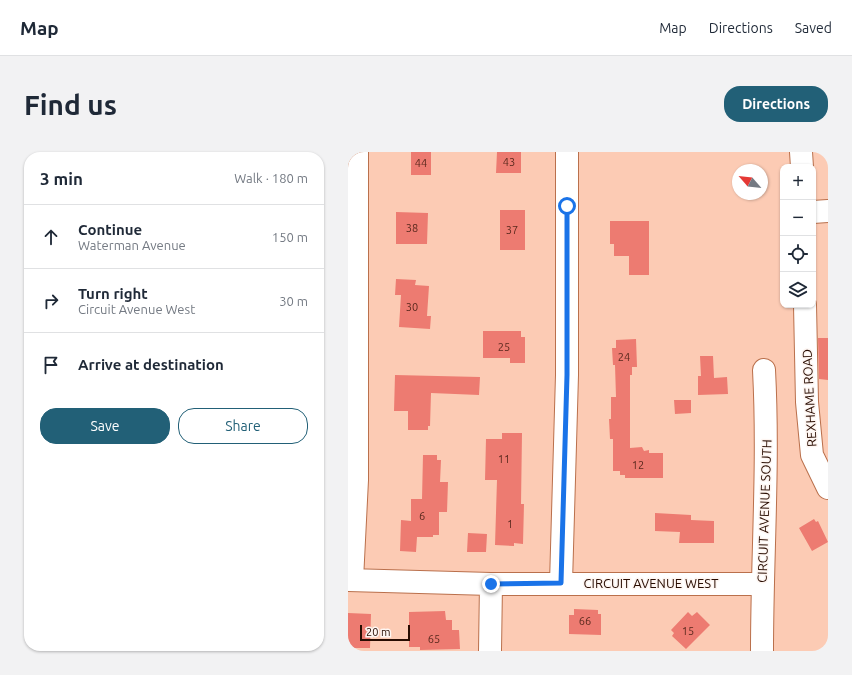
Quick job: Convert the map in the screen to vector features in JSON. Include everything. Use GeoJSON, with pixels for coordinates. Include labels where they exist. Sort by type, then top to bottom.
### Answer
{"type":"FeatureCollection","features":[{"type":"Feature","properties":{"kind":"street"},"geometry":{"type":"LineString","coordinates":[[350,580],[357,480],[357,152]]}},
{"type":"Feature","properties":{"kind":"street"},"geometry":{"type":"LineString","coordinates":[[561,583],[567,375],[567,152]]}},
{"type":"Feature","properties":{"kind":"street"},"geometry":{"type":"LineString","coordinates":[[801,152],[802,164]]}},
{"type":"Feature","properties":{"kind":"street"},"geometry":{"type":"LineString","coordinates":[[816,212],[828,211]]}},
{"type":"Feature","properties":{"kind":"street","name":"REXHAME ROAD"},"geometry":{"type":"LineString","coordinates":[[805,308],[807,402],[812,455],[828,488]]}},
{"type":"Feature","properties":{"kind":"street","name":"CIRCUIT AVENUE SOUTH"},"geometry":{"type":"LineString","coordinates":[[762,651],[762,584],[767,425],[764,370]]}},
{"type":"Feature","properties":{"kind":"street","name":"CIRCUIT AVENUE WEST"},"geometry":{"type":"LineString","coordinates":[[350,580],[491,584],[762,584]]}},
{"type":"Feature","properties":{"kind":"street"},"geometry":{"type":"LineString","coordinates":[[490,651],[491,584]]}},
{"type":"Feature","properties":{"kind":"building"},"geometry":{"type":"Polygon","coordinates":[[[411,152],[431,152],[431,175],[411,175],[411,152]]]}},
{"type":"Feature","properties":{"kind":"building"},"geometry":{"type":"Polygon","coordinates":[[[497,152],[521,152],[521,173],[496,173],[497,152]]]}},
{"type":"Feature","properties":{"kind":"building"},"geometry":{"type":"Polygon","coordinates":[[[500,210],[525,210],[525,250],[500,250],[500,210]]]}},
{"type":"Feature","properties":{"kind":"building"},"geometry":{"type":"Polygon","coordinates":[[[396,212],[428,213],[427,244],[396,244],[396,212]]]}},
{"type":"Feature","properties":{"kind":"building"},"geometry":{"type":"Polygon","coordinates":[[[610,221],[649,221],[649,275],[629,275],[629,256],[614,256],[614,244],[610,244],[610,221]]]}},
{"type":"Feature","properties":{"kind":"building"},"geometry":{"type":"Polygon","coordinates":[[[396,279],[416,280],[415,285],[429,286],[427,316],[431,316],[430,329],[399,327],[401,295],[395,295],[396,279]]]}},
{"type":"Feature","properties":{"kind":"building"},"geometry":{"type":"Polygon","coordinates":[[[483,331],[521,331],[521,337],[525,337],[525,363],[510,363],[510,358],[483,358],[483,331]]]}},
{"type":"Feature","properties":{"kind":"building"},"geometry":{"type":"Polygon","coordinates":[[[818,338],[828,338],[828,380],[819,379],[818,338]]]}},
{"type":"Feature","properties":{"kind":"building"},"geometry":{"type":"Polygon","coordinates":[[[636,339],[637,367],[632,367],[632,375],[630,375],[630,448],[642,447],[644,451],[649,450],[649,453],[663,453],[663,478],[625,478],[625,475],[620,475],[620,471],[613,471],[613,439],[610,439],[609,419],[611,419],[611,397],[616,397],[615,365],[613,365],[612,348],[616,348],[616,340],[636,339]]]}},
{"type":"Feature","properties":{"kind":"building"},"geometry":{"type":"Polygon","coordinates":[[[700,356],[713,356],[714,378],[727,377],[728,394],[698,395],[698,376],[701,376],[700,356]]]}},
{"type":"Feature","properties":{"kind":"building"},"geometry":{"type":"Polygon","coordinates":[[[395,375],[480,377],[479,395],[431,393],[430,426],[428,426],[428,430],[408,430],[408,411],[394,411],[395,375]]]}},
{"type":"Feature","properties":{"kind":"building"},"geometry":{"type":"Polygon","coordinates":[[[674,400],[691,400],[691,413],[675,414],[674,400]]]}},
{"type":"Feature","properties":{"kind":"building"},"geometry":{"type":"Polygon","coordinates":[[[502,433],[522,433],[521,504],[524,504],[523,544],[514,543],[514,546],[495,545],[497,480],[485,480],[486,439],[502,439],[502,433]]]}},
{"type":"Feature","properties":{"kind":"building"},"geometry":{"type":"Polygon","coordinates":[[[423,455],[437,455],[437,460],[441,460],[440,482],[448,482],[447,512],[439,512],[439,535],[433,535],[433,537],[417,537],[416,552],[400,551],[401,520],[411,521],[411,499],[422,499],[423,455]]]}},
{"type":"Feature","properties":{"kind":"building"},"geometry":{"type":"Polygon","coordinates":[[[655,513],[691,515],[691,520],[714,521],[714,543],[679,543],[680,532],[655,531],[655,513]]]}},
{"type":"Feature","properties":{"kind":"building"},"geometry":{"type":"Polygon","coordinates":[[[814,519],[816,522],[818,521],[828,542],[812,551],[799,528],[814,519]]]}},
{"type":"Feature","properties":{"kind":"building"},"geometry":{"type":"Polygon","coordinates":[[[468,533],[487,534],[486,552],[467,552],[468,533]]]}},
{"type":"Feature","properties":{"kind":"building"},"geometry":{"type":"Polygon","coordinates":[[[574,609],[598,610],[598,614],[601,614],[601,635],[569,634],[569,615],[574,615],[574,609]]]}},
{"type":"Feature","properties":{"kind":"building"},"geometry":{"type":"Polygon","coordinates":[[[445,611],[446,620],[452,620],[452,630],[459,630],[460,649],[420,650],[420,647],[409,647],[409,612],[445,611]]]}},
{"type":"Feature","properties":{"kind":"building"},"geometry":{"type":"Polygon","coordinates":[[[688,612],[692,616],[697,612],[710,625],[686,649],[672,636],[674,633],[671,630],[688,612]]]}},
{"type":"Feature","properties":{"kind":"building"},"geometry":{"type":"Polygon","coordinates":[[[348,613],[371,614],[370,648],[348,648],[348,613]]]}},
{"type":"Feature","properties":{"kind":"route"},"geometry":{"type":"LineString","coordinates":[[491,584],[561,583],[567,375],[567,206]]}}]}
